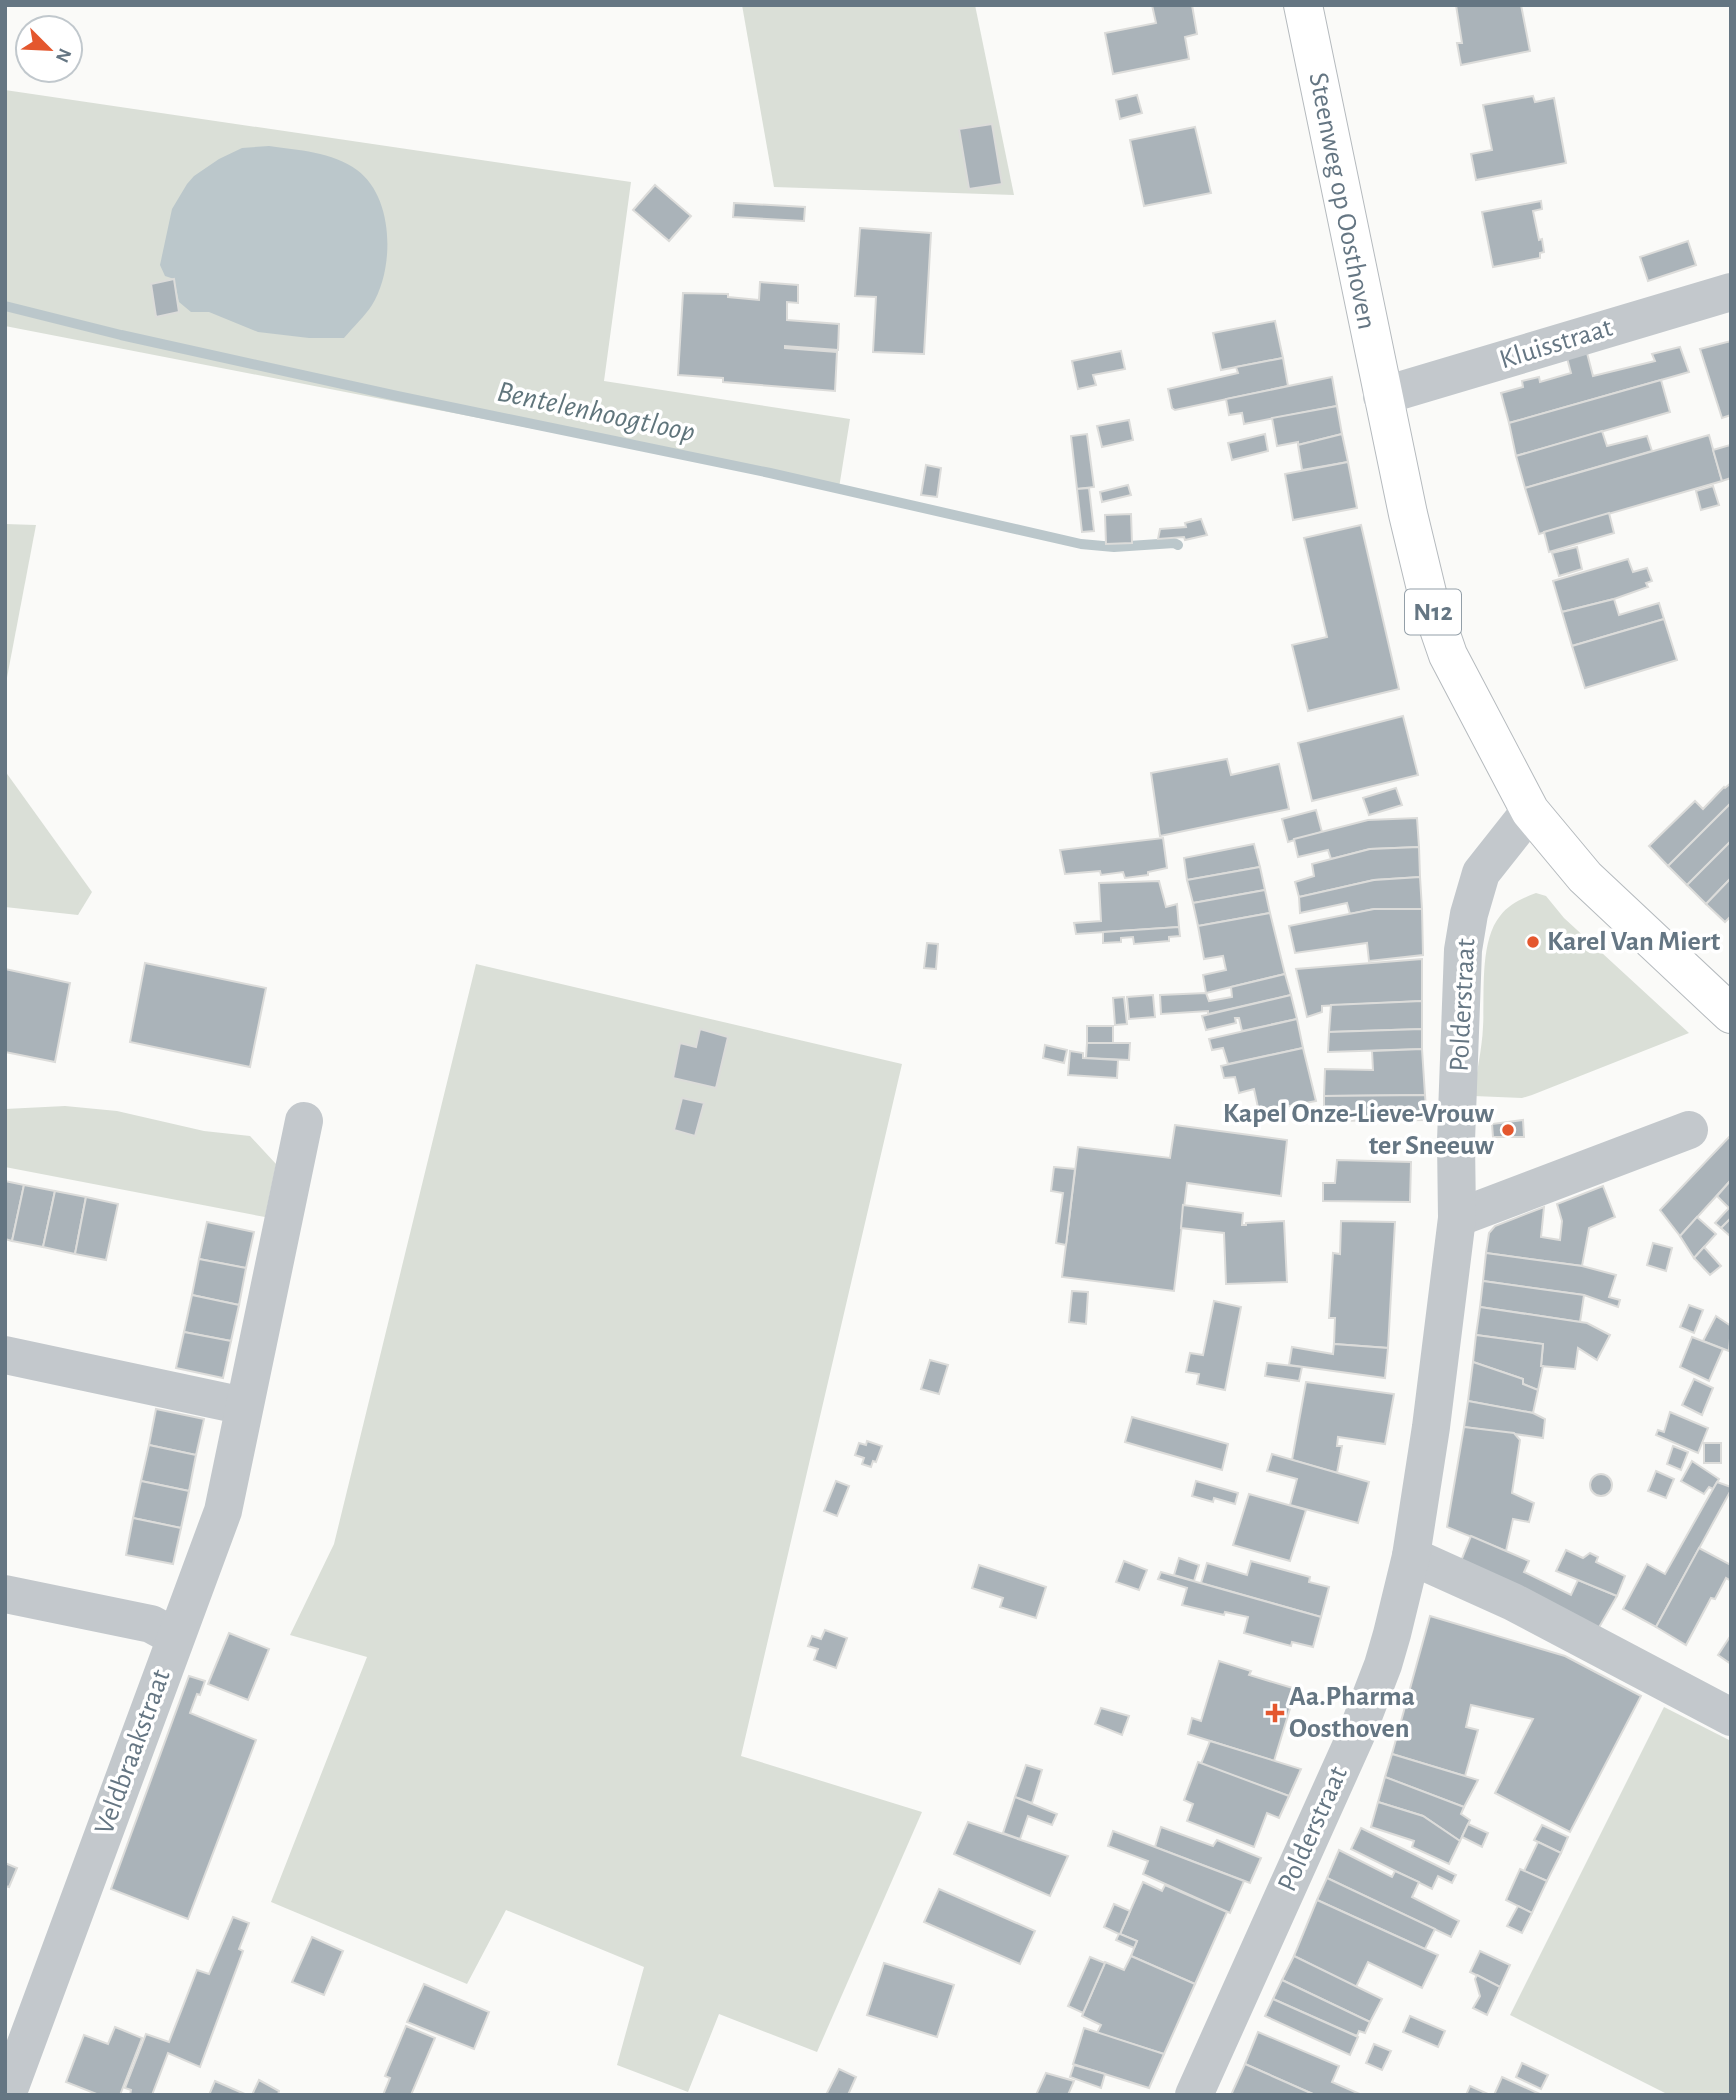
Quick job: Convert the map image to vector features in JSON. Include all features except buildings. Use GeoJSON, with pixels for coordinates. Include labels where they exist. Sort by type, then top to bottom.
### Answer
{"type":"FeatureCollection","features":[{"type":"Feature","properties":{"kind":"main road","name":"Steenweg op Oosthoven"},"geometry":{"type":"LineString","coordinates":[[1303,5],[1382,396]]}},
{"type":"Feature","properties":{"kind":"main road","name":"N12"},"geometry":{"type":"LineString","coordinates":[[1382,396],[1428,597],[1448,655],[1530,811],[1585,877],[1731,1014]]}},
{"type":"Feature","properties":{"kind":"street","name":"Kluisstraat"},"geometry":{"type":"LineString","coordinates":[[1382,396],[1731,292]]}},
{"type":"Feature","properties":{"kind":"street","name":"Polderstraat"},"geometry":{"type":"LineString","coordinates":[[1194,2095],[1383,1665],[1410,1556],[1432,1427],[1457,1217],[1456,1141],[1463,950],[1469,914],[1481,873],[1530,811]]}},
{"type":"Feature","properties":{"kind":"street","name":"Veldbraakstraat"},"geometry":{"type":"LineString","coordinates":[[7,2095],[223,1511],[304,1121]]}},
{"type":"Feature","properties":{"kind":"street"},"geometry":{"type":"LineString","coordinates":[[1457,1217],[1689,1130]]}},
{"type":"Feature","properties":{"kind":"street"},"geometry":{"type":"LineString","coordinates":[[5,1355],[244,1406]]}},
{"type":"Feature","properties":{"kind":"street"},"geometry":{"type":"LineString","coordinates":[[1410,1556],[1513,1602],[1731,1717]]}},
{"type":"Feature","properties":{"kind":"street"},"geometry":{"type":"LineString","coordinates":[[5,1594],[150,1624],[175,1637]]}},
{"type":"Feature","properties":{"kind":"shaded area"},"geometry":{"type":"Polygon","coordinates":[[[742,5],[975,5],[1014,195],[774,187],[742,5]]]}},
{"type":"Feature","properties":{"kind":"shaded area"},"geometry":{"type":"Polygon","coordinates":[[[5,90],[631,182],[604,381],[850,419],[839,488],[5,326],[5,90]]]}},
{"type":"Feature","properties":{"kind":"shaded area"},"geometry":{"type":"Polygon","coordinates":[[[269,146],[337,159],[357,170],[369,182],[378,197],[387,234],[385,272],[372,305],[344,338],[309,338],[258,332],[209,312],[191,312],[179,302],[174,279],[165,276],[160,265],[172,209],[194,176],[242,148],[269,146]]]}},
{"type":"Feature","properties":{"kind":"shaded area"},"geometry":{"type":"Polygon","coordinates":[[[5,524],[36,525],[5,688],[5,524]]]}},
{"type":"Feature","properties":{"kind":"shaded area"},"geometry":{"type":"Polygon","coordinates":[[[5,771],[92,892],[78,915],[5,907],[5,771]]]}},
{"type":"Feature","properties":{"kind":"shaded area"},"geometry":{"type":"Polygon","coordinates":[[[1536,893],[1546,896],[1564,918],[1689,1033],[1522,1098],[1474,1096],[1482,1036],[1484,969],[1489,940],[1493,927],[1504,912],[1516,902],[1536,893]]]}},
{"type":"Feature","properties":{"kind":"shaded area"},"geometry":{"type":"Polygon","coordinates":[[[476,964],[902,1064],[741,1756],[922,1812],[817,2052],[719,2014],[688,2092],[617,2065],[644,1967],[506,1910],[467,1984],[271,1902],[367,1657],[290,1635],[334,1544],[476,964]]]}},
{"type":"Feature","properties":{"kind":"shaded area"},"geometry":{"type":"Polygon","coordinates":[[[65,1106],[117,1111],[204,1131],[250,1136],[276,1164],[265,1217],[5,1167],[5,1109],[65,1106]]]}},
{"type":"Feature","properties":{"kind":"shaded area"},"geometry":{"type":"Polygon","coordinates":[[[1664,1707],[1731,1741],[1731,2095],[1669,2095],[1510,2015],[1664,1707]]]}},
{"type":"Feature","properties":{"kind":"waterway","name":"Bentelenhoogtloop"},"geometry":{"type":"LineString","coordinates":[[5,306],[121,335],[397,396],[770,473],[1081,544],[1114,547],[1174,543],[1178,545]]}},
{"type":"Feature","properties":{"kind":"place","name":"Karel Van Miert"},"geometry":{"type":"Point","coordinates":[1533,942]}},
{"type":"Feature","properties":{"kind":"place","name":"Kapel Onze-Lieve-Vrouw ter Sneeuw"},"geometry":{"type":"Point","coordinates":[1508,1130]}},
{"type":"Feature","properties":{"kind":"place","name":"Aa.Pharma Oosthoven"},"geometry":{"type":"Point","coordinates":[1275,1713]}}]}
